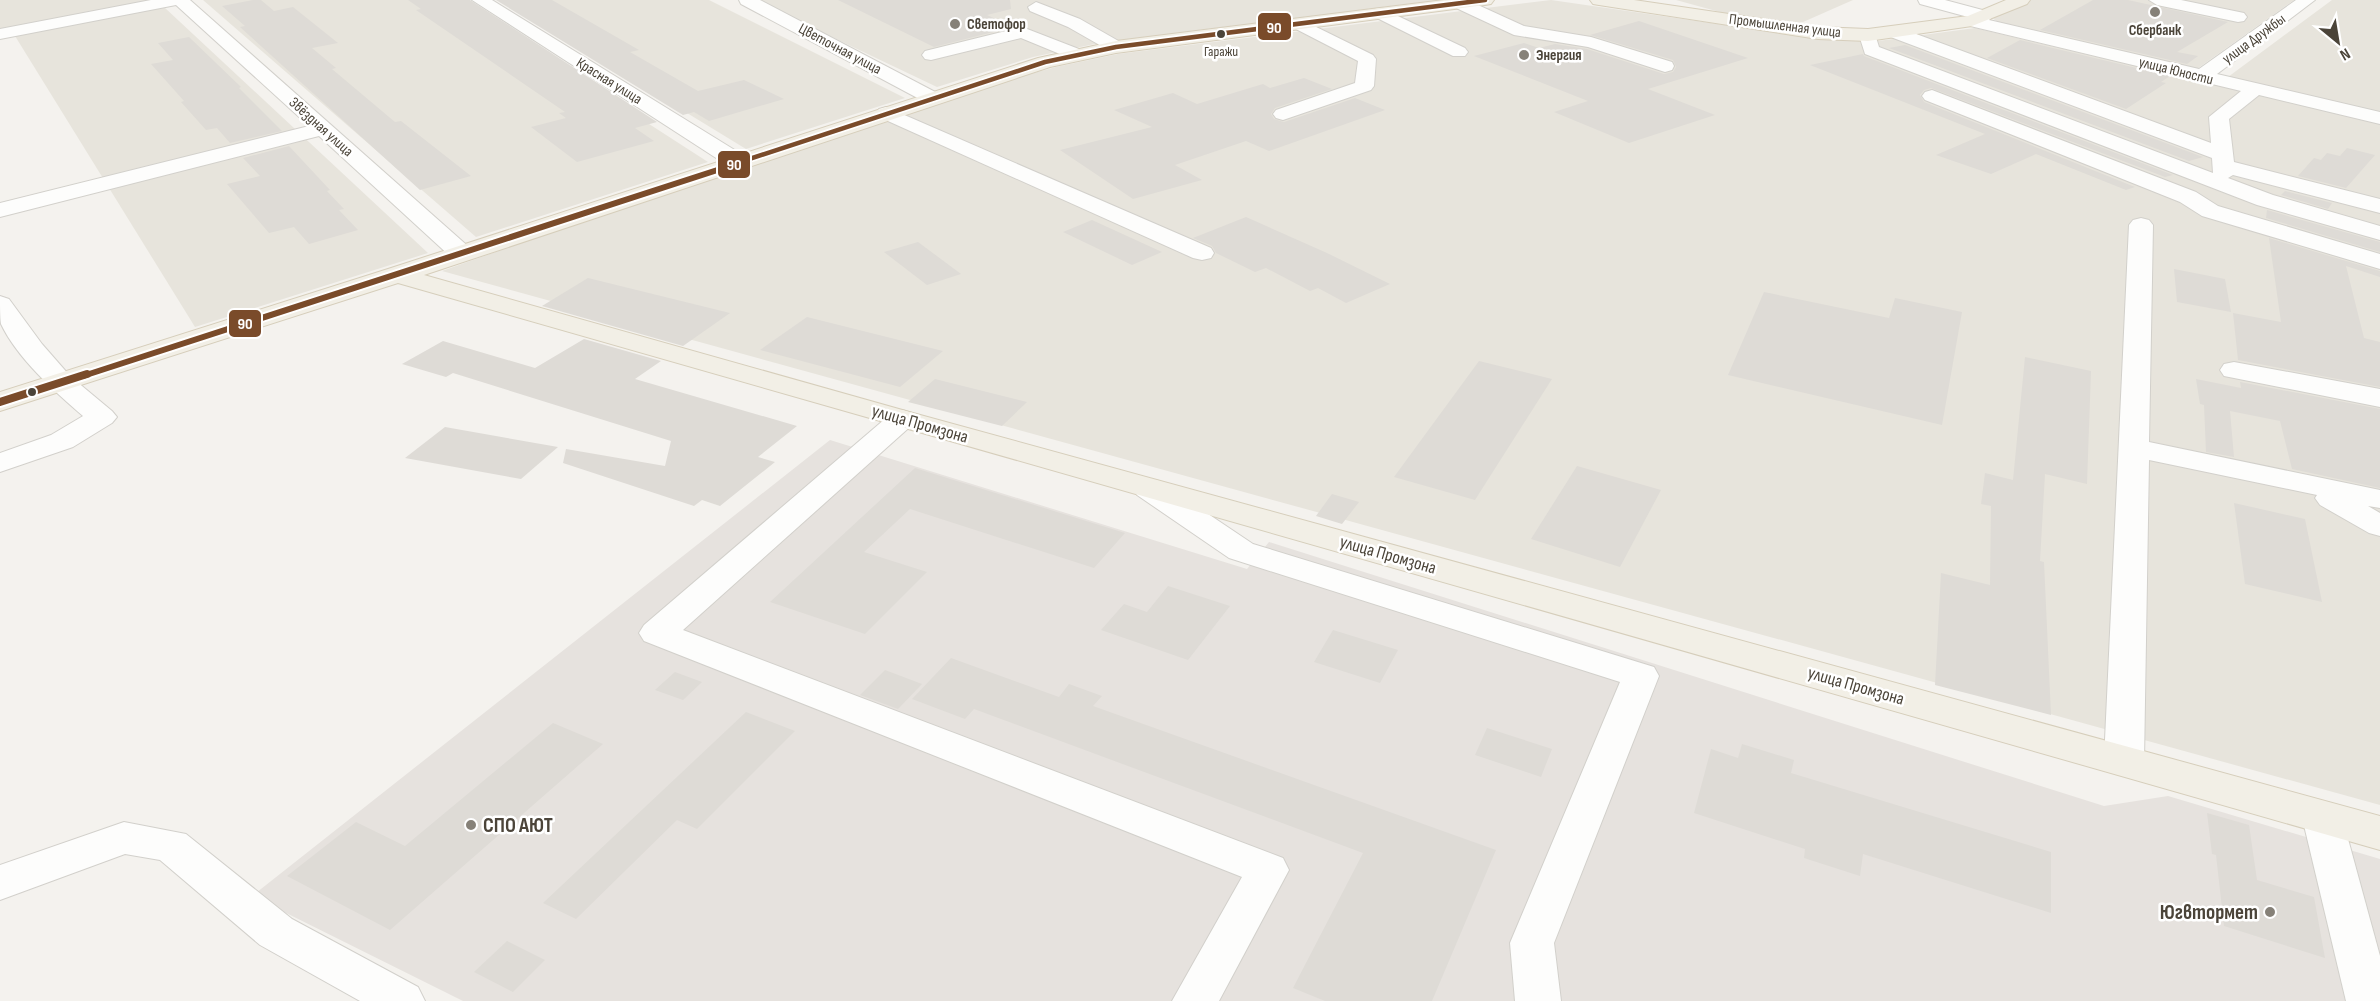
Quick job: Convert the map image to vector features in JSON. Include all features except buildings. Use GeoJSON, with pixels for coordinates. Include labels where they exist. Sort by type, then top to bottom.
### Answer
{"type":"FeatureCollection","features":[{"type":"Feature","properties":{"kind":"main road"},"geometry":{"type":"LineString","coordinates":[[0,402],[397,275],[1046,62],[1116,47],[1485,0]]}},
{"type":"Feature","properties":{"kind":"main road","name":"Промышленная улица"},"geometry":{"type":"LineString","coordinates":[[1599,0],[1818,33],[1868,35],[1978,18]]}},
{"type":"Feature","properties":{"kind":"main road"},"geometry":{"type":"LineString","coordinates":[[1978,18],[2021,0]]}},
{"type":"Feature","properties":{"kind":"main road","name":"улица Промзона"},"geometry":{"type":"LineString","coordinates":[[397,275],[902,419],[2380,833]]}},
{"type":"Feature","properties":{"kind":"street"},"geometry":{"type":"LineString","coordinates":[[0,34],[125,4],[178,0]]}},
{"type":"Feature","properties":{"kind":"street","name":"Звёздная улица"},"geometry":{"type":"LineString","coordinates":[[178,0],[461,253]]}},
{"type":"Feature","properties":{"kind":"street","name":"Красная улица"},"geometry":{"type":"LineString","coordinates":[[480,0],[738,162]]}},
{"type":"Feature","properties":{"kind":"street","name":"Цветочная улица"},"geometry":{"type":"LineString","coordinates":[[747,0],[932,98]]}},
{"type":"Feature","properties":{"kind":"street","name":"улица Юности"},"geometry":{"type":"LineString","coordinates":[[1926,0],[1978,18],[2200,77],[2380,118]]}},
{"type":"Feature","properties":{"kind":"street"},"geometry":{"type":"LineString","coordinates":[[2157,0],[2238,17]]}},
{"type":"Feature","properties":{"kind":"street","name":"улица Дружбы"},"geometry":{"type":"LineString","coordinates":[[2200,77],[2307,0]]}},
{"type":"Feature","properties":{"kind":"street"},"geometry":{"type":"LineString","coordinates":[[1460,3],[1520,31],[1591,42],[1665,66]]}},
{"type":"Feature","properties":{"kind":"street"},"geometry":{"type":"LineString","coordinates":[[1036,7],[1074,23],[1116,47]]}},
{"type":"Feature","properties":{"kind":"street"},"geometry":{"type":"LineString","coordinates":[[1381,13],[1459,52]]}},
{"type":"Feature","properties":{"kind":"street"},"geometry":{"type":"LineString","coordinates":[[1283,114],[1364,86],[1367,59],[1300,24]]}},
{"type":"Feature","properties":{"kind":"street"},"geometry":{"type":"LineString","coordinates":[[931,55],[1022,32],[1078,55]]}},
{"type":"Feature","properties":{"kind":"street"},"geometry":{"type":"LineString","coordinates":[[1894,32],[2224,168],[2265,200],[2377,228]]}},
{"type":"Feature","properties":{"kind":"street"},"geometry":{"type":"LineString","coordinates":[[1868,35],[1871,50],[2224,168],[2380,206]]}},
{"type":"Feature","properties":{"kind":"street"},"geometry":{"type":"LineString","coordinates":[[1868,71],[1890,80]]}},
{"type":"Feature","properties":{"kind":"street"},"geometry":{"type":"LineString","coordinates":[[1912,88],[2188,197],[2210,211],[2380,262]]}},
{"type":"Feature","properties":{"kind":"street"},"geometry":{"type":"LineString","coordinates":[[2224,168],[2219,117],[2254,90]]}},
{"type":"Feature","properties":{"kind":"street"},"geometry":{"type":"LineString","coordinates":[[886,113],[1202,253]]}},
{"type":"Feature","properties":{"kind":"street"},"geometry":{"type":"LineString","coordinates":[[0,210],[323,129]]}},
{"type":"Feature","properties":{"kind":"street"},"geometry":{"type":"LineString","coordinates":[[2188,197],[2224,168]]}},
{"type":"Feature","properties":{"kind":"street"},"geometry":{"type":"LineString","coordinates":[[2124,761],[2141,225]]}},
{"type":"Feature","properties":{"kind":"street"},"geometry":{"type":"LineString","coordinates":[[0,304],[32,350],[60,382],[102,417],[62,441],[0,463]]}},
{"type":"Feature","properties":{"kind":"street"},"geometry":{"type":"LineString","coordinates":[[2234,370],[2380,398]]}},
{"type":"Feature","properties":{"kind":"street"},"geometry":{"type":"LineString","coordinates":[[902,419],[657,633],[1268,870],[1195,1001]]}},
{"type":"Feature","properties":{"kind":"street"},"geometry":{"type":"LineString","coordinates":[[2134,448],[2380,499]]}},
{"type":"Feature","properties":{"kind":"street"},"geometry":{"type":"LineString","coordinates":[[2307,484],[2380,526]]}},
{"type":"Feature","properties":{"kind":"street"},"geometry":{"type":"LineString","coordinates":[[1148,488],[1241,551],[1641,676],[1532,943],[1538,1001]]}},
{"type":"Feature","properties":{"kind":"street"},"geometry":{"type":"LineString","coordinates":[[2322,817],[2368,1001]]}},
{"type":"Feature","properties":{"kind":"street"},"geometry":{"type":"LineString","coordinates":[[0,883],[124,838],[171,846],[276,933],[402,1001]]}},
{"type":"Feature","properties":{"kind":"shaded area"},"geometry":{"type":"Polygon","coordinates":[[[0,0],[150,0],[0,30],[0,0]]]}},
{"type":"Feature","properties":{"kind":"shaded area"},"geometry":{"type":"Polygon","coordinates":[[[203,0],[457,0],[708,162],[476,237],[203,0]]]}},
{"type":"Feature","properties":{"kind":"shaded area"},"geometry":{"type":"Polygon","coordinates":[[[502,0],[709,0],[905,98],[746,149],[502,0]]]}},
{"type":"Feature","properties":{"kind":"shaded area"},"geometry":{"type":"Polygon","coordinates":[[[754,0],[1438,0],[1104,42],[1033,57],[937,87],[754,0]]]}},
{"type":"Feature","properties":{"kind":"shaded area"},"geometry":{"type":"Polygon","coordinates":[[[1551,0],[1822,39],[1878,41],[1975,28],[2380,124],[2380,805],[442,271],[886,113],[1056,67],[1118,54],[1551,0]]]}},
{"type":"Feature","properties":{"kind":"shaded area"},"geometry":{"type":"Polygon","coordinates":[[[1676,0],[1853,0],[1794,26],[1793,32],[1676,0]]]}},
{"type":"Feature","properties":{"kind":"shaded area"},"geometry":{"type":"Polygon","coordinates":[[[2030,0],[2294,0],[2194,71],[2003,26],[1991,17],[2030,0]]]}},
{"type":"Feature","properties":{"kind":"shaded area"},"geometry":{"type":"Polygon","coordinates":[[[2332,0],[2380,0],[2380,112],[2228,77],[2332,0]]]}},
{"type":"Feature","properties":{"kind":"shaded area"},"geometry":{"type":"Polygon","coordinates":[[[164,7],[428,253],[195,327],[15,36],[164,7]]]}},
{"type":"Feature","properties":{"kind":"shaded area"},"geometry":{"type":"Polygon","coordinates":[[[830,440],[1247,569],[1269,542],[2104,806],[2168,796],[2380,859],[2380,1001],[463,1001],[252,896],[830,440]]]}},
{"type":"Feature","properties":{"kind":"transit line","name":"90"},"geometry":{"type":"LineString","coordinates":[[0,402],[397,275],[1045,62],[1116,47],[1485,0]]}},
{"type":"Feature","properties":{"kind":"place","name":"Сбербанк"},"geometry":{"type":"Point","coordinates":[2155,12]}},
{"type":"Feature","properties":{"kind":"place","name":"Светофор"},"geometry":{"type":"Point","coordinates":[955,24]}},
{"type":"Feature","properties":{"kind":"place","name":"Гаражи"},"geometry":{"type":"Point","coordinates":[1221,34]}},
{"type":"Feature","properties":{"kind":"place","name":"Энергия"},"geometry":{"type":"Point","coordinates":[1524,55]}},
{"type":"Feature","properties":{"kind":"place","name":"СПО АЮТ"},"geometry":{"type":"Point","coordinates":[471,825]}},
{"type":"Feature","properties":{"kind":"place","name":"Югвтормет"},"geometry":{"type":"Point","coordinates":[2270,912]}}]}
